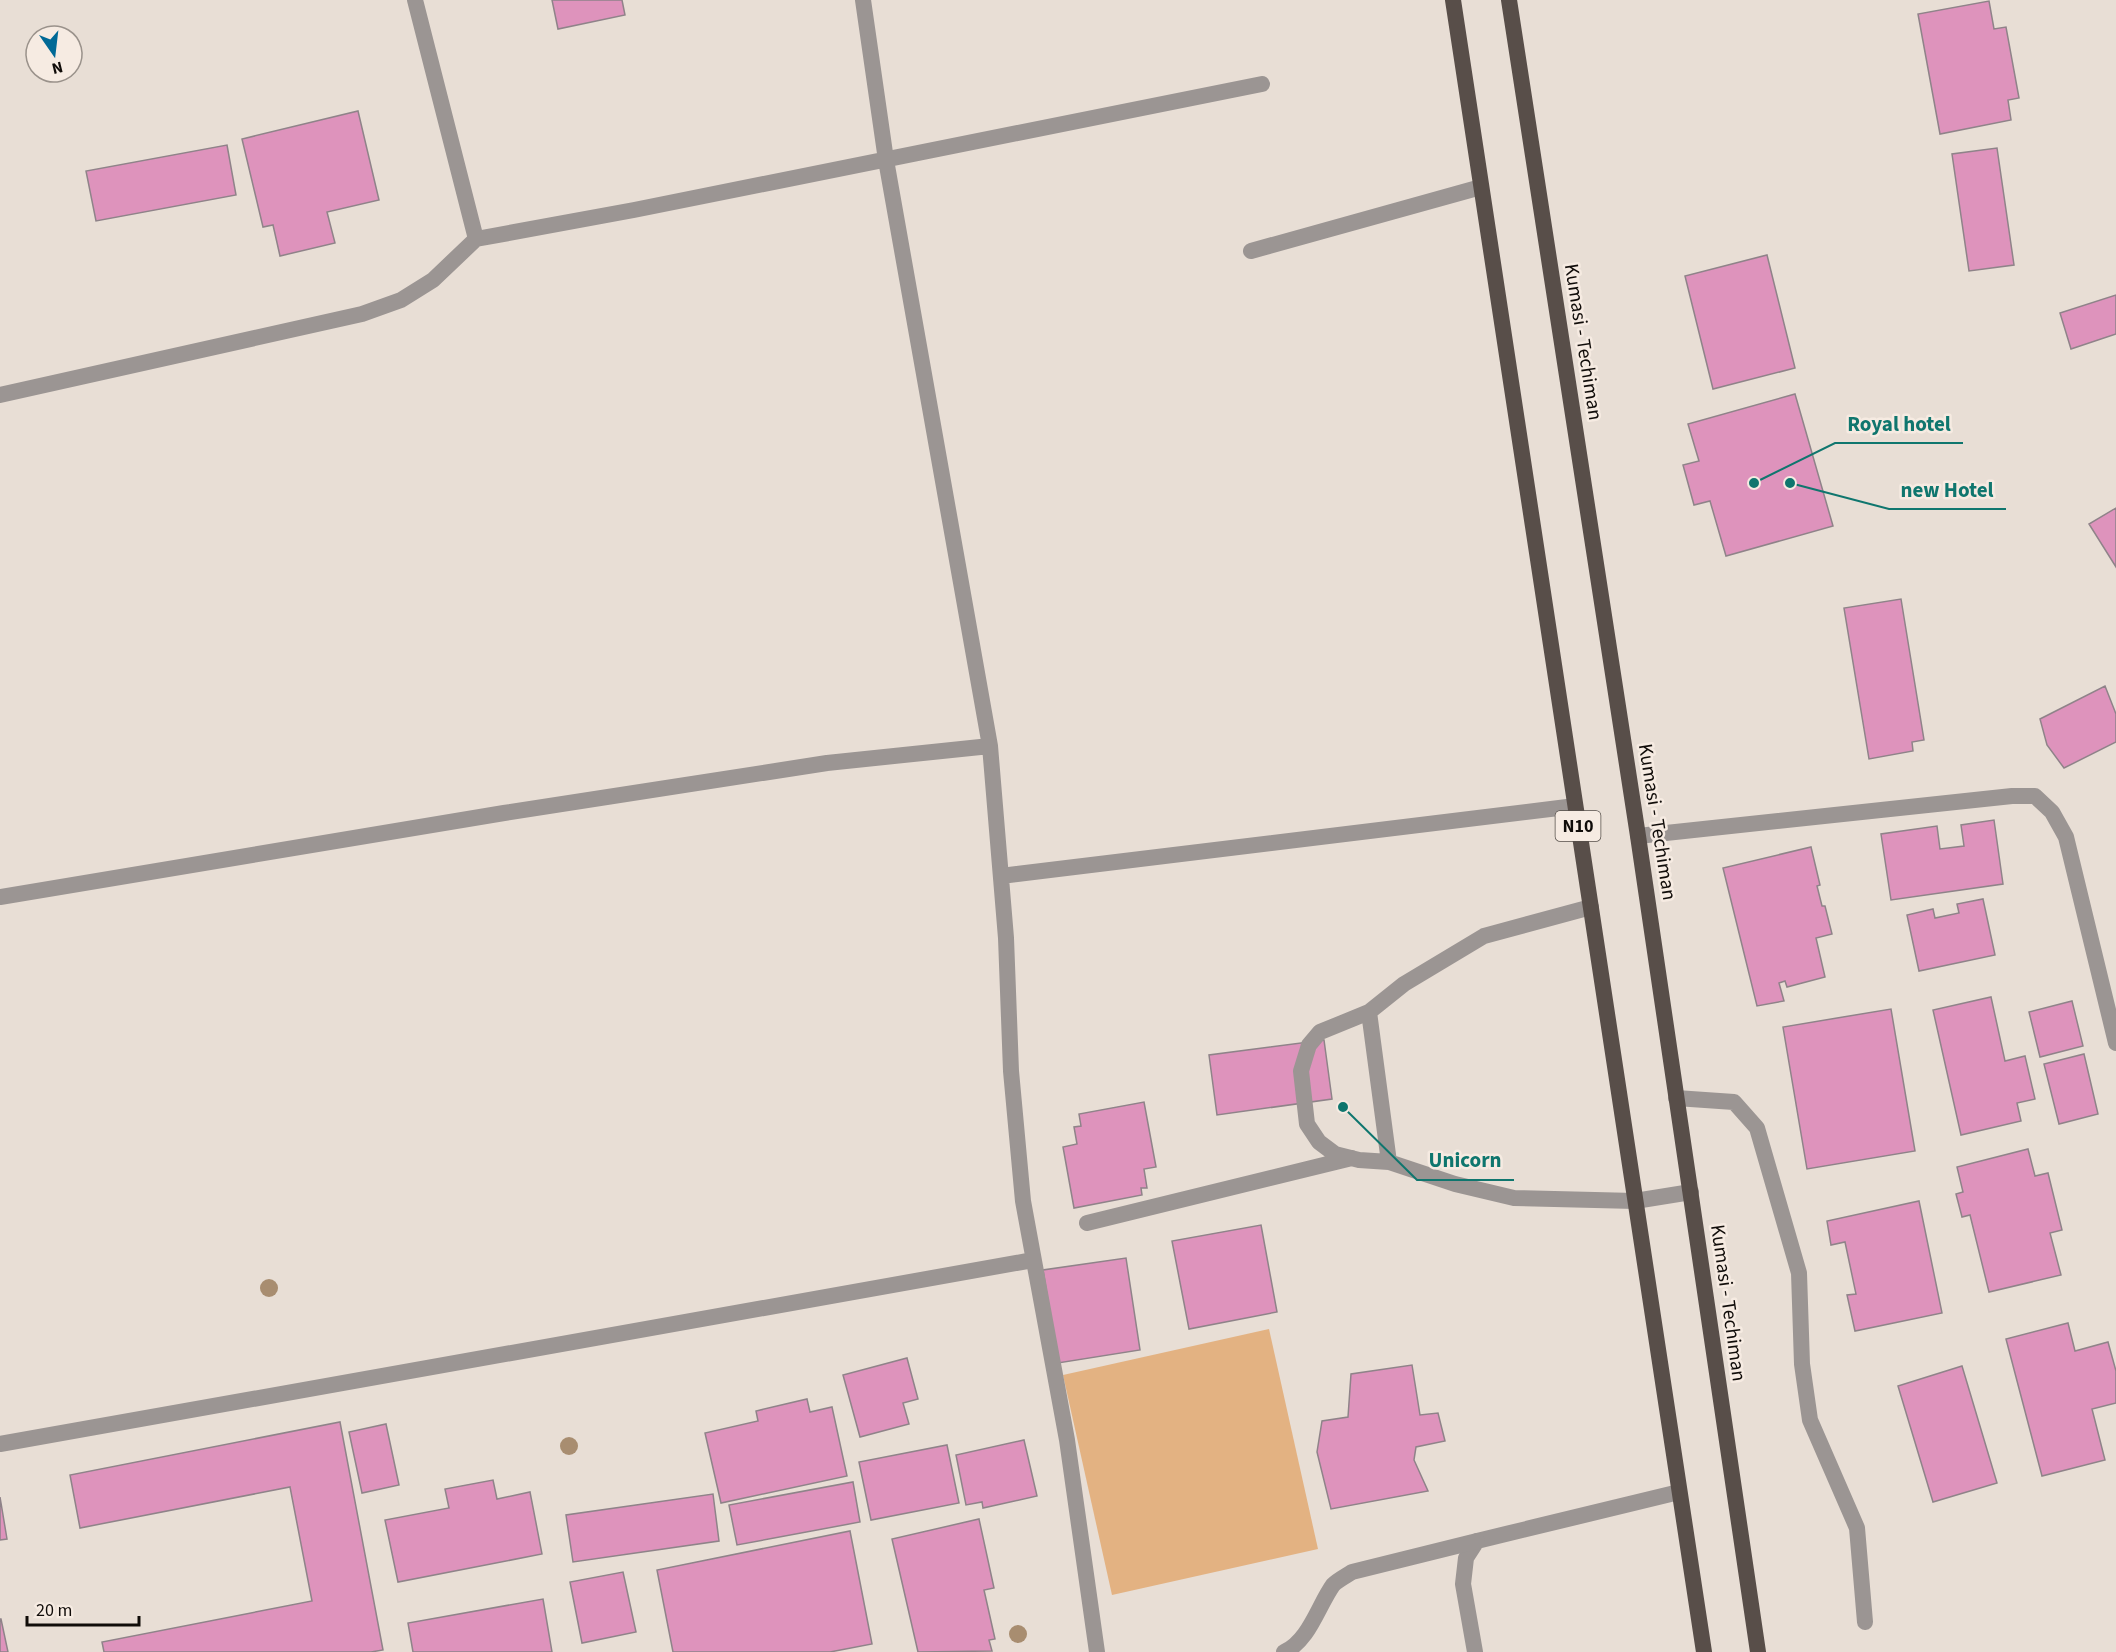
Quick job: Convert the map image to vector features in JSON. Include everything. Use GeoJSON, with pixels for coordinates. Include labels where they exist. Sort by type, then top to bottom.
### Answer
{"type":"FeatureCollection","features":[{"type":"Feature","properties":{"kind":"highway","name":"N10"},"geometry":{"type":"LineString","coordinates":[[1453,0],[1704,1652]]}},
{"type":"Feature","properties":{"kind":"highway","name":"Kumasi - Techiman"},"geometry":{"type":"LineString","coordinates":[[1509,0],[1638,836],[1758,1652]]}},
{"type":"Feature","properties":{"kind":"street"},"geometry":{"type":"LineString","coordinates":[[415,0],[476,239]]}},
{"type":"Feature","properties":{"kind":"street"},"geometry":{"type":"LineString","coordinates":[[863,0],[886,160],[990,746],[1006,938],[1014,1107],[1023,1201],[1067,1440],[1097,1652]]}},
{"type":"Feature","properties":{"kind":"street"},"geometry":{"type":"LineString","coordinates":[[0,395],[362,314],[401,300],[433,280],[476,239],[886,160],[1262,84]]}},
{"type":"Feature","properties":{"kind":"street"},"geometry":{"type":"LineString","coordinates":[[1251,251],[1481,187]]}},
{"type":"Feature","properties":{"kind":"street"},"geometry":{"type":"LineString","coordinates":[[0,897],[504,813],[827,763],[990,746]]}},
{"type":"Feature","properties":{"kind":"street"},"geometry":{"type":"LineString","coordinates":[[1638,836],[2012,796],[2036,796],[2052,812],[2066,837],[2116,1043]]}},
{"type":"Feature","properties":{"kind":"street"},"geometry":{"type":"LineString","coordinates":[[1001,876],[1575,806]]}},
{"type":"Feature","properties":{"kind":"street"},"geometry":{"type":"LineString","coordinates":[[1591,907],[1484,936],[1404,984],[1369,1012],[1320,1032],[1309,1045],[1301,1071],[1307,1125],[1319,1142],[1335,1154],[1389,1162],[1455,1184],[1514,1198],[1635,1201],[1691,1192]]}},
{"type":"Feature","properties":{"kind":"street"},"geometry":{"type":"LineString","coordinates":[[1369,1012],[1389,1162]]}},
{"type":"Feature","properties":{"kind":"street"},"geometry":{"type":"LineString","coordinates":[[1676,1098],[1734,1102],[1757,1128],[1798,1273],[1802,1364],[1810,1420],[1857,1528],[1865,1622]]}},
{"type":"Feature","properties":{"kind":"street"},"geometry":{"type":"LineString","coordinates":[[1087,1222],[1352,1158]]}},
{"type":"Feature","properties":{"kind":"street"},"geometry":{"type":"LineString","coordinates":[[0,1444],[1033,1260]]}},
{"type":"Feature","properties":{"kind":"street"},"geometry":{"type":"LineString","coordinates":[[1284,1652],[1301,1639],[1334,1583],[1352,1572],[1679,1492]]}},
{"type":"Feature","properties":{"kind":"street"},"geometry":{"type":"LineString","coordinates":[[1475,1652],[1463,1584],[1466,1558],[1477,1541]]}},
{"type":"Feature","properties":{"kind":"shaded area"},"geometry":{"type":"Polygon","coordinates":[[[1269,1329],[1318,1549],[1112,1595],[1063,1375],[1269,1329]]]}},
{"type":"Feature","properties":{"kind":"building"},"geometry":{"type":"Polygon","coordinates":[[[552,0],[622,0],[625,15],[558,29],[552,0]]]}},
{"type":"Feature","properties":{"kind":"building"},"geometry":{"type":"Polygon","coordinates":[[[1989,1],[1994,29],[2006,27],[2019,98],[2008,100],[2011,120],[1940,134],[1918,14],[1989,1]]]}},
{"type":"Feature","properties":{"kind":"building"},"geometry":{"type":"Polygon","coordinates":[[[358,111],[379,200],[327,212],[335,243],[280,256],[273,225],[263,227],[242,139],[358,111]]]}},
{"type":"Feature","properties":{"kind":"building"},"geometry":{"type":"Polygon","coordinates":[[[227,145],[236,195],[96,221],[86,171],[227,145]]]}},
{"type":"Feature","properties":{"kind":"building"},"geometry":{"type":"Polygon","coordinates":[[[1997,148],[2014,265],[1969,271],[1952,154],[1997,148]]]}},
{"type":"Feature","properties":{"kind":"building"},"geometry":{"type":"Polygon","coordinates":[[[1767,255],[1795,368],[1713,389],[1685,276],[1767,255]]]}},
{"type":"Feature","properties":{"kind":"building"},"geometry":{"type":"Polygon","coordinates":[[[2116,295],[2116,334],[2071,349],[2060,313],[2116,295]]]}},
{"type":"Feature","properties":{"kind":"building"},"geometry":{"type":"Polygon","coordinates":[[[1795,394],[1833,526],[1726,556],[1710,501],[1694,505],[1683,465],[1699,461],[1688,424],[1795,394]]]}},
{"type":"Feature","properties":{"kind":"building"},"geometry":{"type":"Polygon","coordinates":[[[2116,508],[2116,567],[2089,524],[2116,508]]]}},
{"type":"Feature","properties":{"kind":"building"},"geometry":{"type":"Polygon","coordinates":[[[1901,599],[1924,740],[1912,742],[1913,751],[1869,759],[1844,608],[1901,599]]]}},
{"type":"Feature","properties":{"kind":"building"},"geometry":{"type":"Polygon","coordinates":[[[2105,686],[2116,714],[2116,742],[2064,768],[2047,745],[2040,719],[2105,686]]]}},
{"type":"Feature","properties":{"kind":"building"},"geometry":{"type":"Polygon","coordinates":[[[1994,820],[2003,884],[1891,900],[1881,834],[1937,826],[1940,849],[1964,846],[1961,825],[1994,820]]]}},
{"type":"Feature","properties":{"kind":"building"},"geometry":{"type":"Polygon","coordinates":[[[1811,847],[1820,885],[1817,886],[1832,934],[1816,938],[1825,977],[1787,987],[1785,981],[1779,983],[1784,1001],[1757,1006],[1723,868],[1811,847]]]}},
{"type":"Feature","properties":{"kind":"building"},"geometry":{"type":"Polygon","coordinates":[[[1983,899],[1995,955],[1919,971],[1907,915],[1933,909],[1935,918],[1959,913],[1957,904],[1983,899]]]}},
{"type":"Feature","properties":{"kind":"building"},"geometry":{"type":"Polygon","coordinates":[[[1991,997],[2005,1061],[2025,1056],[2035,1099],[2017,1103],[2021,1121],[1961,1135],[1933,1010],[1991,997]]]}},
{"type":"Feature","properties":{"kind":"building"},"geometry":{"type":"Polygon","coordinates":[[[2072,1001],[2083,1046],[2040,1057],[2029,1012],[2072,1001]]]}},
{"type":"Feature","properties":{"kind":"building"},"geometry":{"type":"Polygon","coordinates":[[[1891,1009],[1915,1151],[1807,1169],[1783,1027],[1891,1009]]]}},
{"type":"Feature","properties":{"kind":"building"},"geometry":{"type":"Polygon","coordinates":[[[1324,1040],[1332,1099],[1217,1115],[1209,1055],[1324,1040]]]}},
{"type":"Feature","properties":{"kind":"building"},"geometry":{"type":"Polygon","coordinates":[[[2084,1054],[2098,1114],[2059,1124],[2044,1064],[2084,1054]]]}},
{"type":"Feature","properties":{"kind":"building"},"geometry":{"type":"Polygon","coordinates":[[[1144,1102],[1156,1167],[1144,1169],[1147,1188],[1141,1188],[1142,1195],[1074,1208],[1063,1147],[1077,1144],[1074,1127],[1081,1126],[1079,1114],[1144,1102]]]}},
{"type":"Feature","properties":{"kind":"building"},"geometry":{"type":"Polygon","coordinates":[[[2028,1149],[2035,1176],[2048,1173],[2062,1230],[2050,1233],[2061,1275],[1989,1292],[1970,1215],[1962,1217],[1956,1194],[1963,1192],[1957,1167],[2028,1149]]]}},
{"type":"Feature","properties":{"kind":"building"},"geometry":{"type":"Polygon","coordinates":[[[1919,1201],[1942,1313],[1855,1331],[1847,1295],[1856,1294],[1845,1242],[1831,1245],[1827,1221],[1919,1201]]]}},
{"type":"Feature","properties":{"kind":"building"},"geometry":{"type":"Polygon","coordinates":[[[1261,1225],[1277,1312],[1189,1329],[1172,1241],[1261,1225]]]}},
{"type":"Feature","properties":{"kind":"building"},"geometry":{"type":"Polygon","coordinates":[[[1126,1258],[1140,1350],[1058,1363],[1043,1270],[1126,1258]]]}},
{"type":"Feature","properties":{"kind":"building"},"geometry":{"type":"Polygon","coordinates":[[[2068,1323],[2075,1351],[2108,1342],[2116,1371],[2116,1403],[2092,1409],[2105,1460],[2042,1476],[2006,1339],[2068,1323]]]}},
{"type":"Feature","properties":{"kind":"building"},"geometry":{"type":"Polygon","coordinates":[[[907,1358],[918,1399],[903,1403],[909,1424],[860,1437],[843,1375],[907,1358]]]}},
{"type":"Feature","properties":{"kind":"building"},"geometry":{"type":"Polygon","coordinates":[[[1412,1365],[1420,1415],[1438,1413],[1445,1441],[1416,1447],[1414,1460],[1428,1491],[1331,1509],[1317,1452],[1322,1421],[1348,1417],[1351,1374],[1412,1365]]]}},
{"type":"Feature","properties":{"kind":"building"},"geometry":{"type":"Polygon","coordinates":[[[1962,1366],[1997,1483],[1933,1502],[1898,1386],[1962,1366]]]}},
{"type":"Feature","properties":{"kind":"building"},"geometry":{"type":"Polygon","coordinates":[[[807,1399],[810,1412],[832,1407],[847,1476],[721,1503],[705,1433],[758,1421],[756,1411],[807,1399]]]}},
{"type":"Feature","properties":{"kind":"building"},"geometry":{"type":"Polygon","coordinates":[[[340,1422],[383,1650],[371,1652],[104,1652],[102,1642],[312,1601],[290,1487],[80,1528],[70,1475],[340,1422]]]}},
{"type":"Feature","properties":{"kind":"building"},"geometry":{"type":"Polygon","coordinates":[[[386,1424],[399,1485],[362,1493],[349,1432],[386,1424]]]}},
{"type":"Feature","properties":{"kind":"building"},"geometry":{"type":"Polygon","coordinates":[[[1024,1440],[1037,1496],[983,1508],[982,1502],[966,1505],[956,1455],[1024,1440]]]}},
{"type":"Feature","properties":{"kind":"building"},"geometry":{"type":"Polygon","coordinates":[[[947,1445],[959,1503],[871,1520],[859,1462],[947,1445]]]}},
{"type":"Feature","properties":{"kind":"building"},"geometry":{"type":"Polygon","coordinates":[[[493,1480],[497,1499],[530,1492],[542,1554],[398,1582],[385,1520],[449,1508],[445,1489],[493,1480]]]}},
{"type":"Feature","properties":{"kind":"building"},"geometry":{"type":"Polygon","coordinates":[[[853,1482],[860,1522],[737,1545],[729,1505],[853,1482]]]}},
{"type":"Feature","properties":{"kind":"building"},"geometry":{"type":"Polygon","coordinates":[[[713,1494],[719,1541],[573,1562],[566,1515],[713,1494]]]}},
{"type":"Feature","properties":{"kind":"building"},"geometry":{"type":"Polygon","coordinates":[[[0,1497],[7,1539],[0,1540],[0,1497]]]}},
{"type":"Feature","properties":{"kind":"building"},"geometry":{"type":"Polygon","coordinates":[[[979,1519],[994,1588],[984,1590],[995,1639],[989,1640],[992,1651],[918,1652],[892,1539],[979,1519]]]}},
{"type":"Feature","properties":{"kind":"building"},"geometry":{"type":"Polygon","coordinates":[[[850,1531],[872,1644],[830,1652],[673,1652],[657,1570],[850,1531]]]}},
{"type":"Feature","properties":{"kind":"building"},"geometry":{"type":"Polygon","coordinates":[[[623,1572],[636,1632],[582,1643],[570,1582],[623,1572]]]}},
{"type":"Feature","properties":{"kind":"building"},"geometry":{"type":"Polygon","coordinates":[[[543,1599],[552,1652],[413,1652],[408,1623],[543,1599]]]}},
{"type":"Feature","properties":{"kind":"building"},"geometry":{"type":"Polygon","coordinates":[[[1,1619],[8,1652],[0,1652],[1,1619]]]}},
{"type":"Feature","properties":{"kind":"place","name":"Royal hotel"},"geometry":{"type":"Point","coordinates":[1754,483]}},
{"type":"Feature","properties":{"kind":"place","name":"new Hotel"},"geometry":{"type":"Point","coordinates":[1790,483]}},
{"type":"Feature","properties":{"kind":"place","name":"Unicorn"},"geometry":{"type":"Point","coordinates":[1343,1107]}}]}
